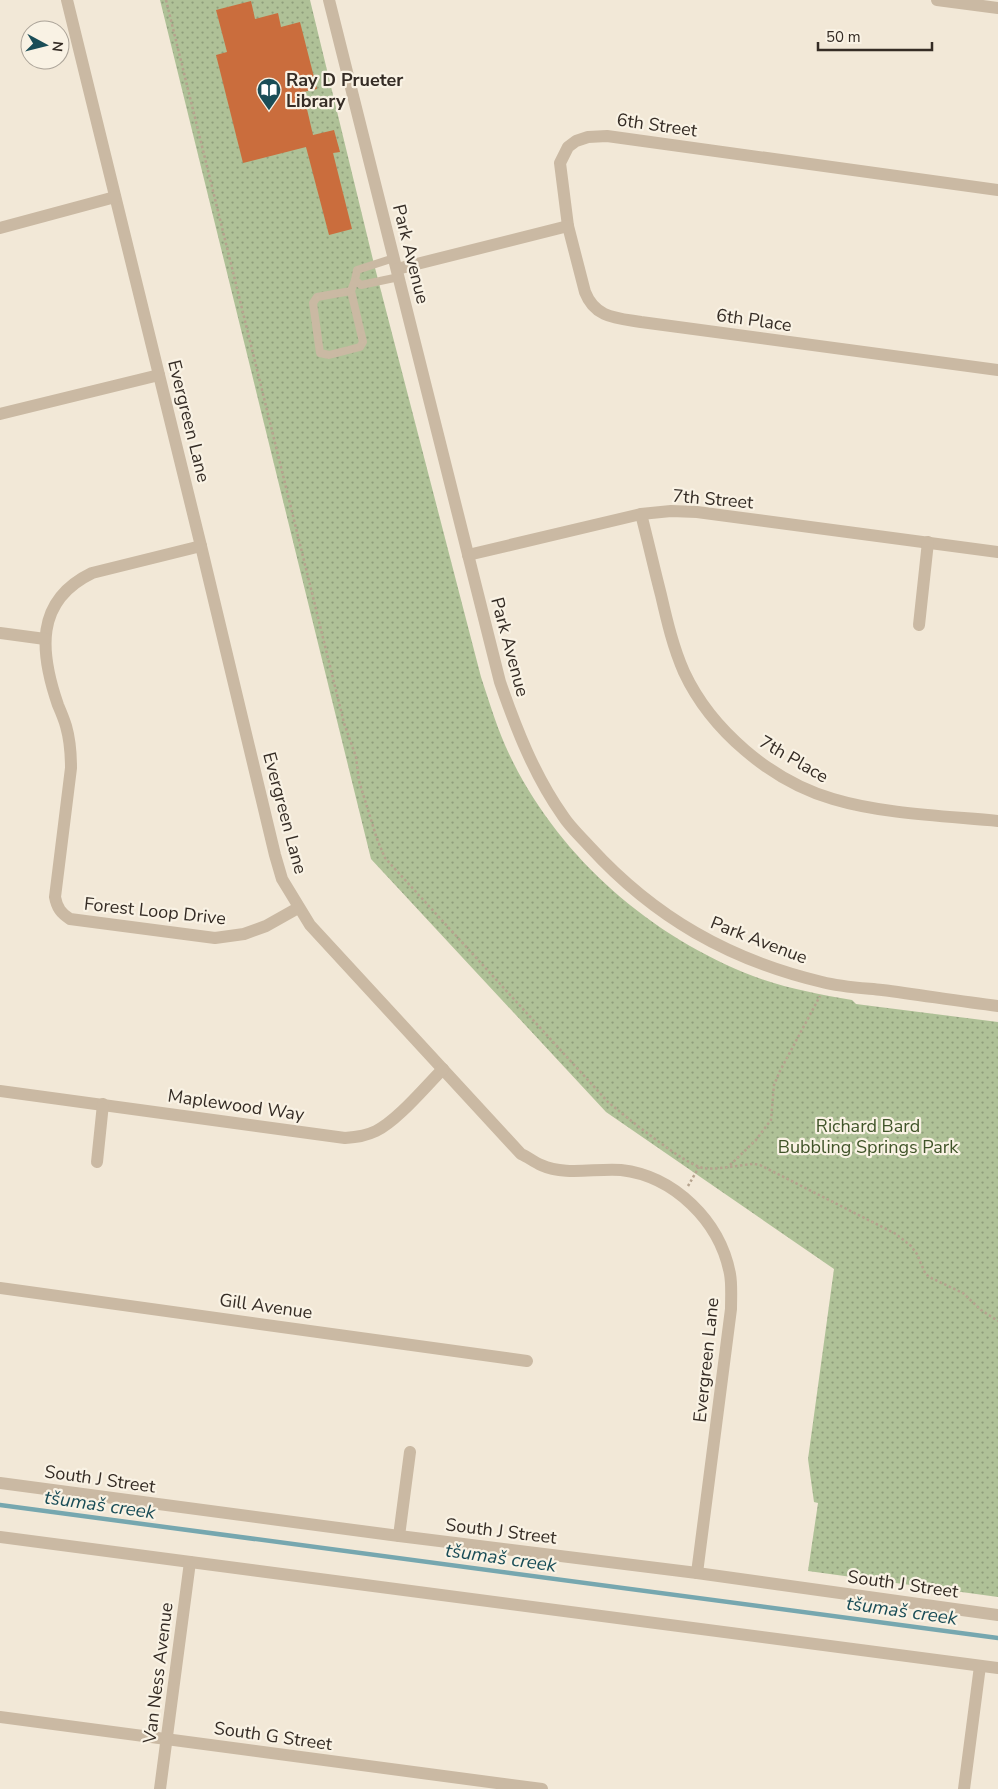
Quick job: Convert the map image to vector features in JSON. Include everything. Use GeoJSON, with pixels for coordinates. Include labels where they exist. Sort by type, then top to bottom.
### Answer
{"type":"FeatureCollection","features":[{"type":"Feature","properties":{"kind":"street","name":"Evergreen Lane"},"geometry":{"type":"LineString","coordinates":[[67,0],[282,878],[298,908],[310,925],[521,1154],[542,1166],[566,1170],[619,1170],[637,1173],[658,1181],[682,1195],[707,1221],[721,1247],[730,1274],[732,1308],[697,1573]]}},
{"type":"Feature","properties":{"kind":"street","name":"Park Avenue"},"geometry":{"type":"LineString","coordinates":[[329,0],[500,682],[516,728],[535,768],[563,816],[611,870],[654,907],[692,932],[738,955],[788,973],[823,982],[998,1006]]}},
{"type":"Feature","properties":{"kind":"street"},"geometry":{"type":"LineString","coordinates":[[937,0],[998,8]]}},
{"type":"Feature","properties":{"kind":"street","name":"6th Street"},"geometry":{"type":"LineString","coordinates":[[568,226],[560,163],[568,147],[576,141],[588,137],[607,136],[998,190]]}},
{"type":"Feature","properties":{"kind":"street"},"geometry":{"type":"LineString","coordinates":[[0,228],[115,197]]}},
{"type":"Feature","properties":{"kind":"street"},"geometry":{"type":"LineString","coordinates":[[397,268],[568,226]]}},
{"type":"Feature","properties":{"kind":"street","name":"6th Place"},"geometry":{"type":"LineString","coordinates":[[568,226],[588,301],[595,309],[606,316],[998,370]]}},
{"type":"Feature","properties":{"kind":"street"},"geometry":{"type":"LineString","coordinates":[[0,414],[159,375]]}},
{"type":"Feature","properties":{"kind":"street","name":"7th Street"},"geometry":{"type":"LineString","coordinates":[[468,555],[641,514],[671,511],[697,512],[998,552]]}},
{"type":"Feature","properties":{"kind":"street","name":"7th Place"},"geometry":{"type":"LineString","coordinates":[[641,514],[670,632],[684,671],[702,703],[738,745],[762,764],[786,778],[806,789],[831,799],[865,807],[998,821]]}},
{"type":"Feature","properties":{"kind":"street"},"geometry":{"type":"LineString","coordinates":[[919,626],[928,542]]}},
{"type":"Feature","properties":{"kind":"street","name":"Forest Loop Drive"},"geometry":{"type":"LineString","coordinates":[[201,546],[104,570],[80,579],[70,587],[50,616],[45,639],[51,677],[71,748],[70,777],[55,897],[56,906],[62,914],[70,919],[215,938],[244,934],[266,926],[298,908]]}},
{"type":"Feature","properties":{"kind":"street"},"geometry":{"type":"LineString","coordinates":[[0,633],[45,639]]}},
{"type":"Feature","properties":{"kind":"street","name":"Maplewood Way"},"geometry":{"type":"LineString","coordinates":[[0,1091],[345,1138],[360,1137],[388,1125],[443,1070]]}},
{"type":"Feature","properties":{"kind":"street"},"geometry":{"type":"LineString","coordinates":[[97,1162],[103,1104]]}},
{"type":"Feature","properties":{"kind":"street","name":"Gill Avenue"},"geometry":{"type":"LineString","coordinates":[[0,1288],[527,1361]]}},
{"type":"Feature","properties":{"kind":"street"},"geometry":{"type":"LineString","coordinates":[[398,1536],[410,1452]]}},
{"type":"Feature","properties":{"kind":"street","name":"South J Street"},"geometry":{"type":"LineString","coordinates":[[0,1483],[398,1536],[697,1573],[998,1615]]}},
{"type":"Feature","properties":{"kind":"street"},"geometry":{"type":"LineString","coordinates":[[0,1537],[998,1668]]}},
{"type":"Feature","properties":{"kind":"street","name":"Van Ness Avenue"},"geometry":{"type":"LineString","coordinates":[[160,1789],[190,1562]]}},
{"type":"Feature","properties":{"kind":"street"},"geometry":{"type":"LineString","coordinates":[[964,1789],[980,1666]]}},
{"type":"Feature","properties":{"kind":"street","name":"South G Street"},"geometry":{"type":"LineString","coordinates":[[0,1717],[542,1789]]}},
{"type":"Feature","properties":{"kind":"lane"},"geometry":{"type":"LineString","coordinates":[[351,291],[317,297],[313,304],[320,352],[329,355],[360,347],[363,342],[351,291],[357,270],[397,268]]}},
{"type":"Feature","properties":{"kind":"lane"},"geometry":{"type":"LineString","coordinates":[[355,280],[361,285],[397,268]]}},
{"type":"Feature","properties":{"kind":"path"},"geometry":{"type":"LineString","coordinates":[[166,0],[344,723],[356,757],[360,781],[377,839],[385,858],[608,1102],[690,1164],[710,1168],[754,1164],[766,1167],[887,1228],[911,1246],[929,1277],[963,1293],[981,1310],[998,1321]]}},
{"type":"Feature","properties":{"kind":"path"},"geometry":{"type":"LineString","coordinates":[[728,1166],[756,1140],[771,1120],[774,1085],[820,996],[823,982]]}},
{"type":"Feature","properties":{"kind":"path"},"geometry":{"type":"LineString","coordinates":[[682,1195],[699,1167]]}},
{"type":"Feature","properties":{"kind":"green space","name":"Richard Bard Bubbling Springs Park"},"geometry":{"type":"Polygon","coordinates":[[[160,0],[310,0],[374,264],[481,677],[506,748],[531,794],[555,829],[612,890],[644,916],[679,939],[715,959],[753,976],[789,987],[852,1000],[856,1004],[998,1022],[998,1597],[808,1571],[818,1503],[814,1502],[808,1459],[834,1269],[606,1112],[371,859],[160,0]]]}},
{"type":"Feature","properties":{"kind":"building","name":"Ray D Prueter Library"},"geometry":{"type":"Polygon","coordinates":[[[251,1],[255,19],[278,13],[281,27],[300,22],[317,89],[303,92],[313,135],[334,130],[340,152],[333,153],[352,229],[329,235],[306,147],[243,163],[216,55],[227,52],[216,10],[251,1]]]}},
{"type":"Feature","properties":{"kind":"waterway","name":"tšumaš creek"},"geometry":{"type":"LineString","coordinates":[[0,1505],[998,1638]]}},
{"type":"Feature","properties":{"kind":"place","name":"Ray D Prueter Library"},"geometry":{"type":"Point","coordinates":[269,111]}}]}
